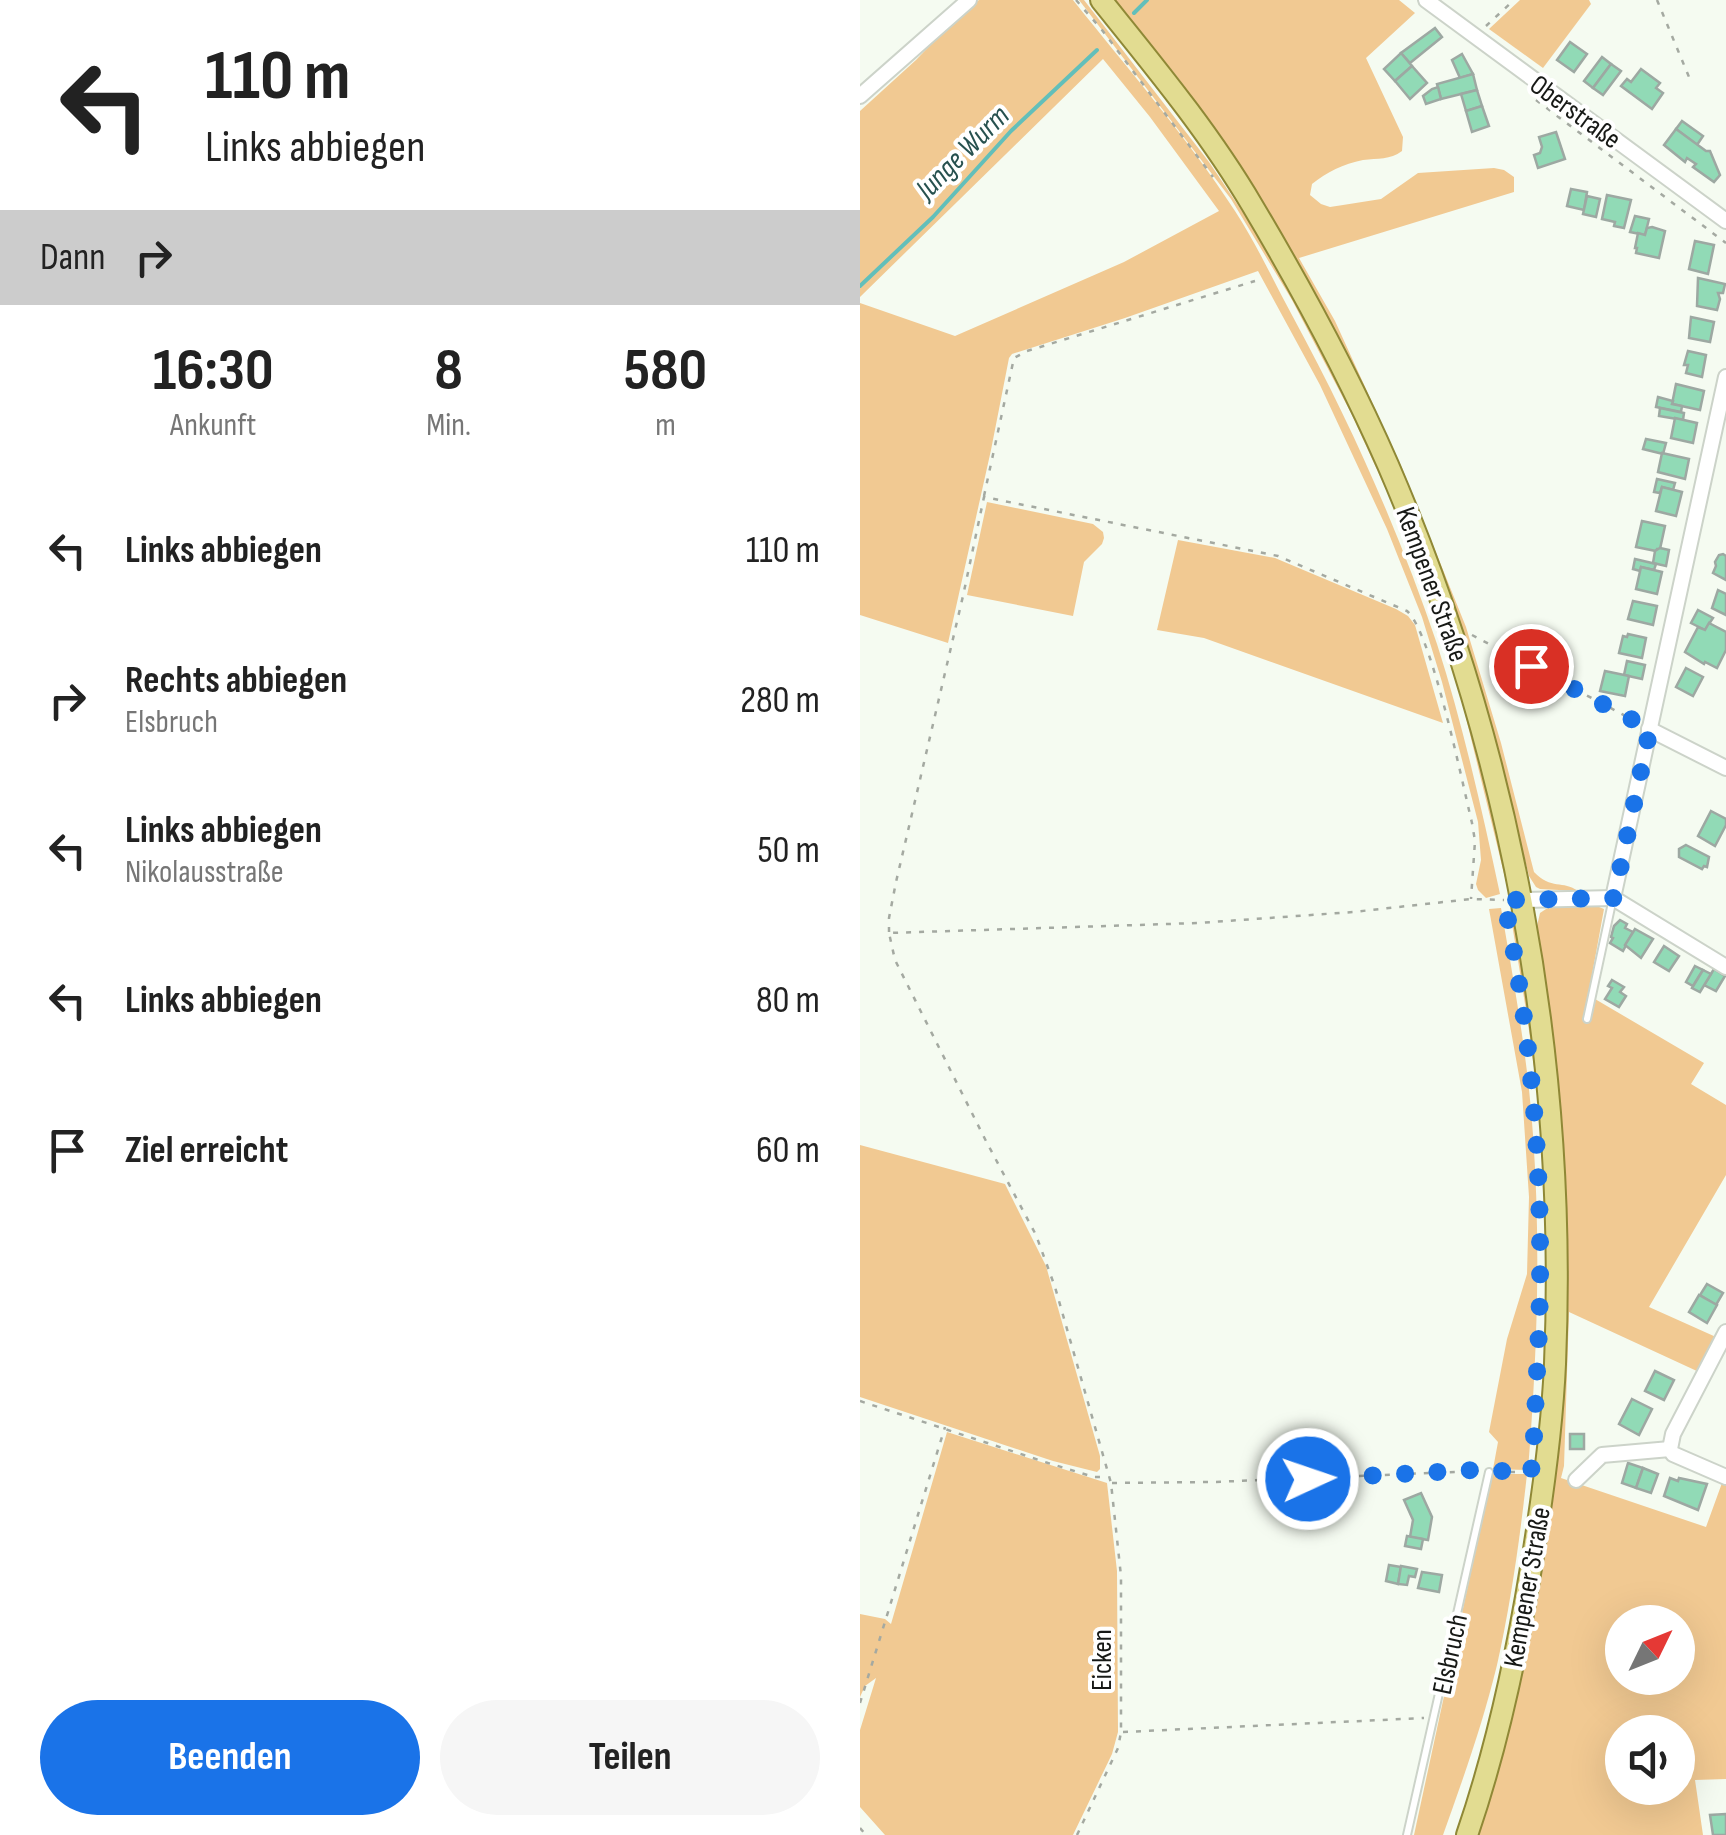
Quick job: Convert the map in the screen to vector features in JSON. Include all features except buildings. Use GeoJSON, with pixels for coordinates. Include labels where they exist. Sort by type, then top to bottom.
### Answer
{"type":"FeatureCollection","features":[{"type":"Feature","properties":{"kind":"main road","name":"Kempener Straße"},"geometry":{"type":"LineString","coordinates":[[1101,0],[1235,178],[1361,406],[1416,535],[1455,641],[1489,759],[1509,897],[1538,998],[1549,1109],[1556,1261],[1555,1368],[1540,1514],[1524,1608],[1504,1708],[1467,1835]]}},
{"type":"Feature","properties":{"kind":"street"},"geometry":{"type":"LineString","coordinates":[[860,96],[969,0]]}},
{"type":"Feature","properties":{"kind":"street","name":"Oberstraße"},"geometry":{"type":"LineString","coordinates":[[1426,0],[1726,221]]}},
{"type":"Feature","properties":{"kind":"street"},"geometry":{"type":"LineString","coordinates":[[1614,898],[1726,377]]}},
{"type":"Feature","properties":{"kind":"street"},"geometry":{"type":"LineString","coordinates":[[1650,729],[1726,768]]}},
{"type":"Feature","properties":{"kind":"street"},"geometry":{"type":"LineString","coordinates":[[1509,897],[1614,898],[1726,967]]}},
{"type":"Feature","properties":{"kind":"street"},"geometry":{"type":"LineString","coordinates":[[1726,1332],[1673,1434],[1670,1449],[1673,1454],[1726,1477]]}},
{"type":"Feature","properties":{"kind":"street"},"geometry":{"type":"LineString","coordinates":[[1576,1480],[1602,1454],[1670,1449]]}},
{"type":"Feature","properties":{"kind":"lane"},"geometry":{"type":"LineString","coordinates":[[1587,1019],[1614,898]]}},
{"type":"Feature","properties":{"kind":"lane","name":"Elsbruch"},"geometry":{"type":"LineString","coordinates":[[1407,1835],[1489,1472]]}},
{"type":"Feature","properties":{"kind":"path"},"geometry":{"type":"LineString","coordinates":[[1076,0],[1222,189]]}},
{"type":"Feature","properties":{"kind":"path"},"geometry":{"type":"LineString","coordinates":[[1475,38],[1514,0]]}},
{"type":"Feature","properties":{"kind":"path"},"geometry":{"type":"LineString","coordinates":[[1657,0],[1689,77]]}},
{"type":"Feature","properties":{"kind":"path"},"geometry":{"type":"LineString","coordinates":[[1255,281],[1014,358],[896,882],[889,933],[1198,922],[1509,897]]}},
{"type":"Feature","properties":{"kind":"path"},"geometry":{"type":"LineString","coordinates":[[984,498],[1278,556],[1407,610],[1419,626],[1472,822],[1475,841],[1471,899]]}},
{"type":"Feature","properties":{"kind":"path"},"geometry":{"type":"LineString","coordinates":[[1472,635],[1650,729]]}},
{"type":"Feature","properties":{"kind":"path","name":"Eicken"},"geometry":{"type":"LineString","coordinates":[[889,933],[895,960],[1045,1254],[1111,1483],[1121,1576],[1121,1732],[1118,1748],[1076,1835]]}},
{"type":"Feature","properties":{"kind":"path"},"geometry":{"type":"LineString","coordinates":[[860,1400],[1079,1472],[1108,1477]]}},
{"type":"Feature","properties":{"kind":"path"},"geometry":{"type":"LineString","coordinates":[[860,1703],[944,1428]]}},
{"type":"Feature","properties":{"kind":"path"},"geometry":{"type":"LineString","coordinates":[[1111,1483],[1232,1482],[1473,1470],[1531,1472],[1532,1463]]}},
{"type":"Feature","properties":{"kind":"path"},"geometry":{"type":"LineString","coordinates":[[1121,1732],[1434,1719]]}},
{"type":"Feature","properties":{"kind":"path"},"geometry":{"type":"LineString","coordinates":[[860,1828],[866,1835]]}},
{"type":"Feature","properties":{"kind":"shaded area"},"geometry":{"type":"Polygon","coordinates":[[[979,0],[1073,0],[1197,157],[1251,237],[1334,397],[1406,560],[1455,705],[1500,894],[1486,898],[1476,884],[1481,860],[1478,822],[1422,617],[1387,529],[1320,385],[1258,271],[1012,354],[948,643],[860,615],[860,303],[955,336],[1124,262],[1219,211],[1103,59],[860,297],[860,111],[979,0]]]}},
{"type":"Feature","properties":{"kind":"shaded area"},"geometry":{"type":"Polygon","coordinates":[[[1079,0],[1084,0],[1209,162],[1250,223],[1325,352],[1407,527],[1468,706],[1511,888],[1508,890],[1457,681],[1395,509],[1351,413],[1292,300],[1231,199],[1079,0]]]}},
{"type":"Feature","properties":{"kind":"shaded area"},"geometry":{"type":"Polygon","coordinates":[[[1115,0],[1399,0],[1415,13],[1366,58],[1403,137],[1402,151],[1336,169],[1312,184],[1310,195],[1330,207],[1381,199],[1418,173],[1494,168],[1514,177],[1514,192],[1299,258],[1335,321],[1402,468],[1466,627],[1534,872],[1546,881],[1578,891],[1540,889],[1529,876],[1497,748],[1461,640],[1333,329],[1304,274],[1227,150],[1179,79],[1115,0]]]}},
{"type":"Feature","properties":{"kind":"shaded area"},"geometry":{"type":"Polygon","coordinates":[[[1520,0],[1589,0],[1591,4],[1543,68],[1489,29],[1520,0]]]}},
{"type":"Feature","properties":{"kind":"shaded area"},"geometry":{"type":"Polygon","coordinates":[[[987,502],[1093,524],[1103,532],[1102,544],[1084,562],[1073,616],[967,595],[987,502]]]}},
{"type":"Feature","properties":{"kind":"shaded area"},"geometry":{"type":"Polygon","coordinates":[[[1178,540],[1275,558],[1408,616],[1415,625],[1443,723],[1204,638],[1157,630],[1178,540]]]}},
{"type":"Feature","properties":{"kind":"shaded area"},"geometry":{"type":"Polygon","coordinates":[[[1552,905],[1594,905],[1604,909],[1584,1019],[1590,1022],[1595,999],[1704,1063],[1691,1084],[1726,1105],[1726,1175],[1649,1307],[1716,1337],[1699,1372],[1569,1312],[1561,1478],[1706,1527],[1722,1483],[1726,1484],[1726,1779],[1695,1780],[1703,1835],[1478,1835],[1505,1742],[1549,1502],[1552,1053],[1537,926],[1540,913],[1552,905]]]}},
{"type":"Feature","properties":{"kind":"shaded area"},"geometry":{"type":"Polygon","coordinates":[[[1501,908],[1524,1050],[1535,1177],[1537,1302],[1528,1470],[1493,1469],[1498,1442],[1489,1432],[1507,1339],[1527,1274],[1529,1197],[1522,1092],[1489,909],[1501,908]]]}},
{"type":"Feature","properties":{"kind":"shaded area"},"geometry":{"type":"Polygon","coordinates":[[[1510,912],[1514,913],[1541,1083],[1548,1229],[1547,1351],[1531,1533],[1515,1624],[1492,1718],[1531,1495],[1545,1316],[1541,1136],[1510,912]]]}},
{"type":"Feature","properties":{"kind":"shaded area"},"geometry":{"type":"Polygon","coordinates":[[[860,1145],[1005,1184],[1046,1266],[1100,1456],[1097,1472],[860,1397],[860,1145]]]}},
{"type":"Feature","properties":{"kind":"shaded area"},"geometry":{"type":"Polygon","coordinates":[[[947,1432],[1107,1483],[1117,1571],[1118,1732],[1112,1754],[1073,1835],[885,1835],[860,1807],[860,1730],[876,1678],[865,1686],[860,1697],[860,1614],[891,1624],[947,1432]]]}},
{"type":"Feature","properties":{"kind":"shaded area"},"geometry":{"type":"Polygon","coordinates":[[[1492,1474],[1527,1474],[1515,1570],[1497,1665],[1443,1835],[1414,1835],[1492,1474]]]}},
{"type":"Feature","properties":{"kind":"waterway"},"geometry":{"type":"LineString","coordinates":[[1134,13],[1147,0]]}},
{"type":"Feature","properties":{"kind":"waterway","name":"Junge Wurm"},"geometry":{"type":"LineString","coordinates":[[860,286],[933,217],[1011,131],[1097,50]]}},
{"type":"Feature","properties":{"kind":"route"},"geometry":{"type":"LineString","coordinates":[[1308,1479],[1473,1470],[1531,1472],[1539,1323],[1539,1187],[1525,1025],[1504,900],[1614,898],[1650,729],[1531,666]]}}]}
